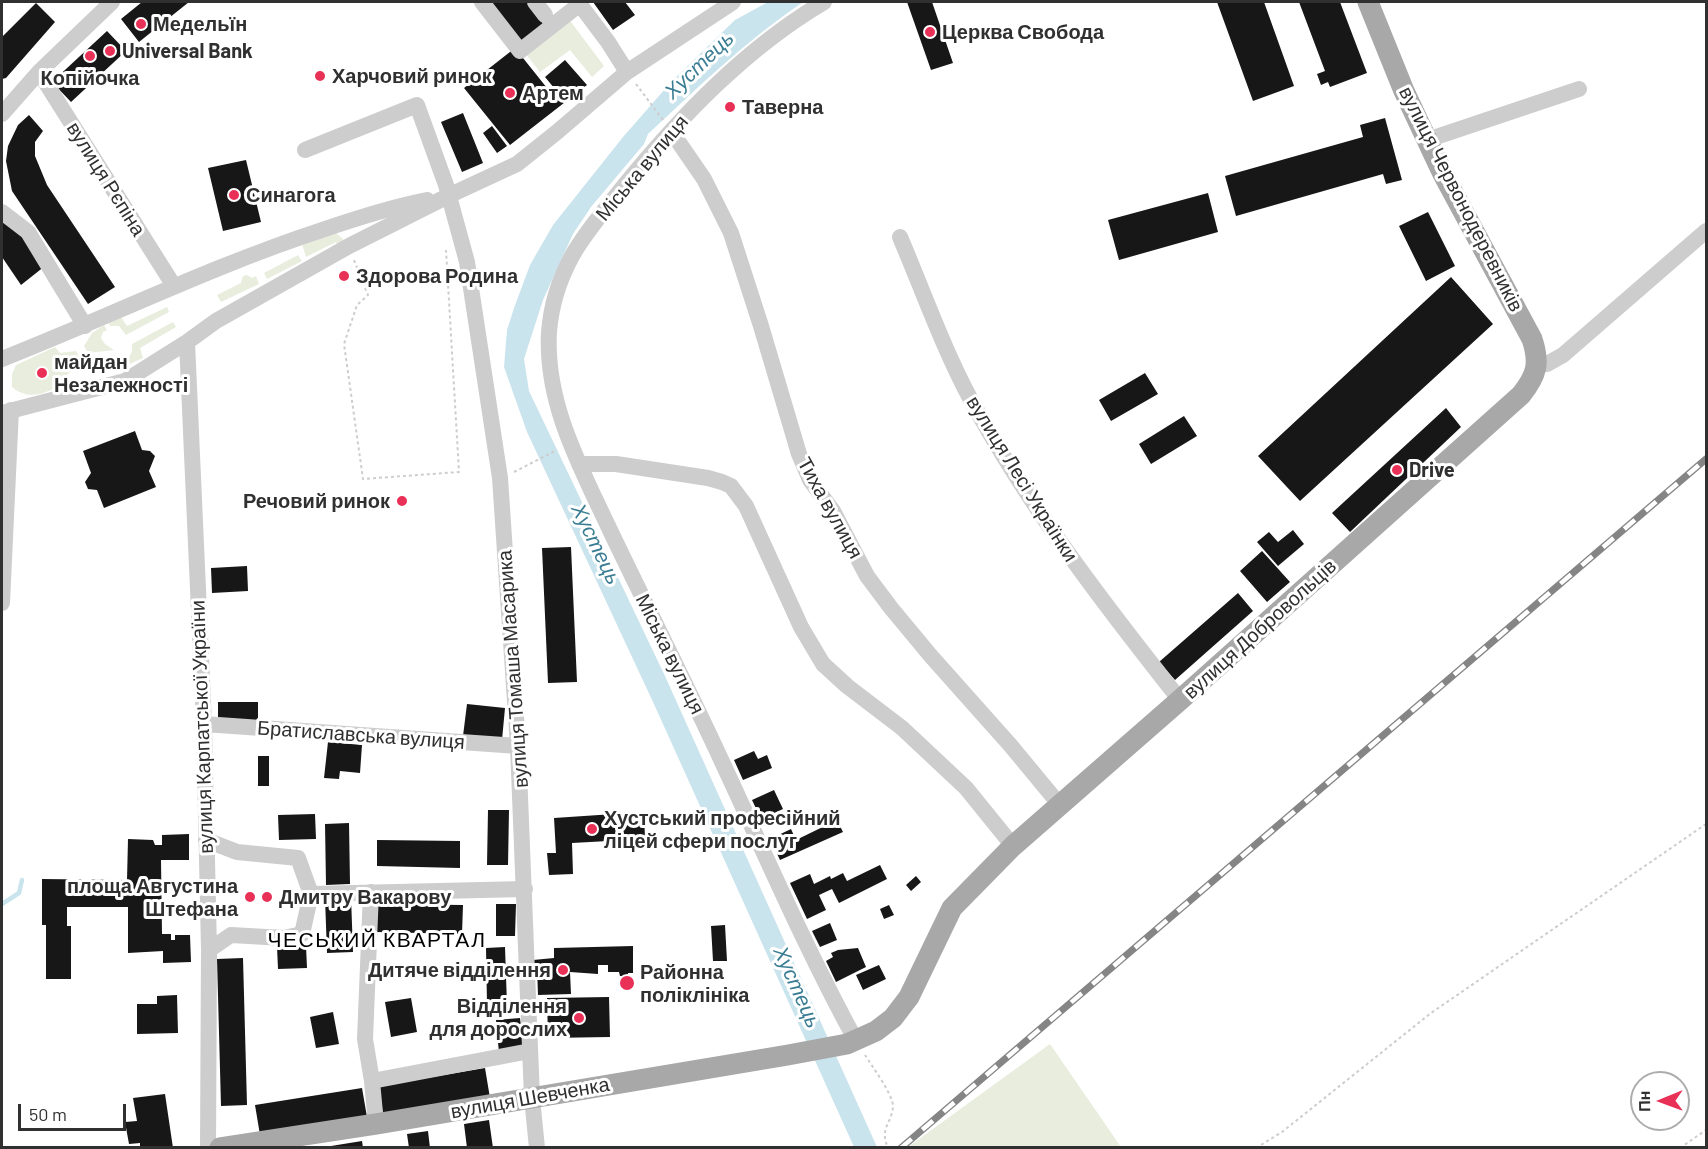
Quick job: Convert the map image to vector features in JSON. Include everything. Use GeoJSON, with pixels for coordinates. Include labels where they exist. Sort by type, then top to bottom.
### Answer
{"type":"FeatureCollection","features":[{"type":"Feature","properties":{"kind":"main road","name":"вулиця Червонодеревників"},"geometry":{"type":"LineString","coordinates":[[1368,2],[1404,91],[1427,140],[1532,339],[1537,364]]}},
{"type":"Feature","properties":{"kind":"main road","name":"вулиця Добровольців"},"geometry":{"type":"LineString","coordinates":[[847,1043],[876,1031],[899,1012],[909,997],[952,908],[1013,846],[1513,402],[1527,387],[1537,364]]}},
{"type":"Feature","properties":{"kind":"main road","name":"вулиця Шевченка"},"geometry":{"type":"LineString","coordinates":[[220,1148],[532,1098],[847,1043]]}},
{"type":"Feature","properties":{"kind":"street"},"geometry":{"type":"LineString","coordinates":[[2,114],[39,72],[112,2]]}},
{"type":"Feature","properties":{"kind":"street"},"geometry":{"type":"LineString","coordinates":[[482,2],[520,51],[579,3],[632,78]]}},
{"type":"Feature","properties":{"kind":"street"},"geometry":{"type":"LineString","coordinates":[[2,603],[8,417],[125,381],[216,321],[349,246],[517,164],[733,2]]}},
{"type":"Feature","properties":{"kind":"street","name":"Міська вулиця"},"geometry":{"type":"LineString","coordinates":[[824,2],[758,48],[668,128],[584,236],[571,258],[557,293],[549,330],[552,388],[570,444],[735,788],[790,908],[847,1043]]}},
{"type":"Feature","properties":{"kind":"street","name":"вулиця Рєпіна"},"geometry":{"type":"LineString","coordinates":[[39,72],[174,286]]}},
{"type":"Feature","properties":{"kind":"street"},"geometry":{"type":"LineString","coordinates":[[1427,140],[1580,89]]}},
{"type":"Feature","properties":{"kind":"street","name":"вулиця Томаша Масарика"},"geometry":{"type":"LineString","coordinates":[[305,150],[417,105],[448,196],[467,262],[500,478],[518,746],[532,1098],[537,1148]]}},
{"type":"Feature","properties":{"kind":"street","name":"Тиха вулиця"},"geometry":{"type":"LineString","coordinates":[[668,128],[704,179],[731,233],[799,454],[810,480],[833,511],[867,576],[907,629],[1059,804]]}},
{"type":"Feature","properties":{"kind":"street"},"geometry":{"type":"LineString","coordinates":[[2,359],[85,326],[174,286],[295,239],[392,207],[448,196]]}},
{"type":"Feature","properties":{"kind":"street"},"geometry":{"type":"LineString","coordinates":[[2,212],[28,232],[85,326]]}},
{"type":"Feature","properties":{"kind":"street"},"geometry":{"type":"LineString","coordinates":[[1537,364],[1546,364],[1563,355],[1707,231]]}},
{"type":"Feature","properties":{"kind":"street","name":"вулиця Лесі Українки"},"geometry":{"type":"LineString","coordinates":[[900,237],[957,370],[986,426],[1039,512],[1084,578],[1180,700]]}},
{"type":"Feature","properties":{"kind":"street","name":"вулиця Карпатської України"},"geometry":{"type":"LineString","coordinates":[[187,342],[204,724],[210,950],[208,1148]]}},
{"type":"Feature","properties":{"kind":"street"},"geometry":{"type":"LineString","coordinates":[[579,464],[616,464],[708,478],[731,486],[746,506],[801,627],[823,664],[847,686],[902,728],[958,781],[1013,846]]}},
{"type":"Feature","properties":{"kind":"street","name":"Братиславська вулиця"},"geometry":{"type":"LineString","coordinates":[[204,724],[518,746]]}},
{"type":"Feature","properties":{"kind":"street"},"geometry":{"type":"LineString","coordinates":[[206,840],[237,852],[298,858],[310,894],[302,934],[284,938],[231,935],[210,950]]}},
{"type":"Feature","properties":{"kind":"street"},"geometry":{"type":"LineString","coordinates":[[310,894],[525,889]]}},
{"type":"Feature","properties":{"kind":"street"},"geometry":{"type":"LineString","coordinates":[[371,892],[365,1040],[376,1124]]}},
{"type":"Feature","properties":{"kind":"street"},"geometry":{"type":"LineString","coordinates":[[372,1081],[530,1051]]}},
{"type":"Feature","properties":{"kind":"path"},"geometry":{"type":"LineString","coordinates":[[632,78],[668,128]]}},
{"type":"Feature","properties":{"kind":"path"},"geometry":{"type":"LineString","coordinates":[[349,246],[368,295],[357,304],[344,344],[363,479],[459,472],[447,258],[447,248],[458,229]]}},
{"type":"Feature","properties":{"kind":"path"},"geometry":{"type":"LineString","coordinates":[[500,478],[562,448]]}},
{"type":"Feature","properties":{"kind":"path"},"geometry":{"type":"LineString","coordinates":[[1256,1148],[1282,1132],[1431,1013],[1707,824]]}},
{"type":"Feature","properties":{"kind":"path"},"geometry":{"type":"LineString","coordinates":[[847,1043],[892,1101],[892,1111],[884,1130],[888,1148]]}},
{"type":"Feature","properties":{"kind":"path"},"geometry":{"type":"LineString","coordinates":[[1680,1148],[1707,1130]]}},
{"type":"Feature","properties":{"kind":"shaded area"},"geometry":{"type":"Polygon","coordinates":[[[568,18],[604,66],[592,77],[570,50],[540,72],[525,53],[568,18]]]}},
{"type":"Feature","properties":{"kind":"shaded area"},"geometry":{"type":"Polygon","coordinates":[[[336,233],[344,240],[339,248],[336,242],[306,257],[302,244],[336,233]]]}},
{"type":"Feature","properties":{"kind":"shaded area"},"geometry":{"type":"Polygon","coordinates":[[[298,255],[302,261],[267,279],[264,273],[298,255]]]}},
{"type":"Feature","properties":{"kind":"shaded area"},"geometry":{"type":"Polygon","coordinates":[[[247,275],[252,278],[256,276],[259,284],[221,302],[217,295],[241,283],[243,276],[247,275]]]}},
{"type":"Feature","properties":{"kind":"shaded area"},"geometry":{"type":"Polygon","coordinates":[[[167,307],[169,312],[126,335],[119,326],[110,326],[109,323],[121,317],[127,326],[167,307]]]}},
{"type":"Feature","properties":{"kind":"shaded area"},"geometry":{"type":"Polygon","coordinates":[[[173,322],[176,327],[140,348],[143,358],[130,364],[128,360],[132,344],[173,322]]]}},
{"type":"Feature","properties":{"kind":"shaded area"},"geometry":{"type":"Polygon","coordinates":[[[104,325],[107,330],[103,332],[101,338],[114,350],[88,353],[84,346],[92,333],[104,325]]]}},
{"type":"Feature","properties":{"kind":"shaded area"},"geometry":{"type":"Polygon","coordinates":[[[55,347],[60,353],[76,351],[81,360],[67,375],[68,382],[47,392],[33,395],[19,392],[12,387],[12,374],[16,365],[55,347]]]}},
{"type":"Feature","properties":{"kind":"shaded area"},"geometry":{"type":"Polygon","coordinates":[[[1050,1044],[1121,1147],[908,1147],[1050,1044]]]}},
{"type":"Feature","properties":{"kind":"water","name":"Хустець"},"geometry":{"type":"Polygon","coordinates":[[[768,2],[803,2],[743,48],[648,134],[644,144],[591,207],[573,234],[543,300],[524,359],[529,391],[665,676],[877,1147],[854,1147],[653,702],[527,432],[504,367],[507,330],[514,308],[530,265],[553,225],[623,137],[672,81],[735,20],[768,2]]]}},
{"type":"Feature","properties":{"kind":"building"},"geometry":{"type":"Polygon","coordinates":[[[142,2],[189,2],[139,42],[121,19],[142,2]]]}},
{"type":"Feature","properties":{"kind":"building"},"geometry":{"type":"Polygon","coordinates":[[[489,2],[527,2],[544,25],[520,43],[489,2]]]}},
{"type":"Feature","properties":{"kind":"building"},"geometry":{"type":"Polygon","coordinates":[[[593,2],[625,2],[635,15],[613,30],[593,2]]]}},
{"type":"Feature","properties":{"kind":"building","name":"Церква Свобода"},"geometry":{"type":"Polygon","coordinates":[[[907,2],[932,2],[953,63],[931,70],[907,2]]]}},
{"type":"Feature","properties":{"kind":"building"},"geometry":{"type":"Polygon","coordinates":[[[1217,2],[1264,2],[1294,86],[1253,101],[1217,2]]]}},
{"type":"Feature","properties":{"kind":"building"},"geometry":{"type":"Polygon","coordinates":[[[1299,2],[1340,2],[1367,73],[1330,87],[1328,82],[1321,85],[1317,74],[1325,71],[1299,2]]]}},
{"type":"Feature","properties":{"kind":"building"},"geometry":{"type":"Polygon","coordinates":[[[36,3],[55,22],[6,78],[2,79],[2,37],[36,3]]]}},
{"type":"Feature","properties":{"kind":"building"},"geometry":{"type":"Polygon","coordinates":[[[107,31],[126,51],[71,102],[52,82],[107,31]]]}},
{"type":"Feature","properties":{"kind":"building","name":"Артем"},"geometry":{"type":"Polygon","coordinates":[[[515,48],[555,98],[559,94],[545,77],[565,60],[587,85],[510,145],[464,88],[515,48]]]}},
{"type":"Feature","properties":{"kind":"building"},"geometry":{"type":"Polygon","coordinates":[[[463,113],[483,163],[462,172],[441,122],[463,113]]]}},
{"type":"Feature","properties":{"kind":"building"},"geometry":{"type":"Polygon","coordinates":[[[29,115],[43,131],[35,142],[35,156],[47,185],[115,287],[88,304],[12,191],[6,161],[8,146],[18,125],[29,115]]]}},
{"type":"Feature","properties":{"kind":"building"},"geometry":{"type":"Polygon","coordinates":[[[1385,118],[1402,180],[1386,184],[1383,174],[1236,216],[1225,176],[1363,137],[1360,125],[1385,118]]]}},
{"type":"Feature","properties":{"kind":"building"},"geometry":{"type":"Polygon","coordinates":[[[492,126],[507,146],[497,153],[483,133],[492,126]]]}},
{"type":"Feature","properties":{"kind":"building","name":"Синагога"},"geometry":{"type":"Polygon","coordinates":[[[246,160],[261,222],[223,231],[208,168],[246,160]]]}},
{"type":"Feature","properties":{"kind":"building"},"geometry":{"type":"Polygon","coordinates":[[[1208,193],[1218,232],[1119,260],[1108,220],[1208,193]]]}},
{"type":"Feature","properties":{"kind":"building"},"geometry":{"type":"Polygon","coordinates":[[[1428,212],[1455,266],[1426,281],[1399,226],[1428,212]]]}},
{"type":"Feature","properties":{"kind":"building"},"geometry":{"type":"Polygon","coordinates":[[[2,215],[16,226],[45,266],[21,285],[2,257],[2,215]]]}},
{"type":"Feature","properties":{"kind":"building"},"geometry":{"type":"Polygon","coordinates":[[[1451,277],[1493,324],[1300,501],[1258,456],[1451,277]]]}},
{"type":"Feature","properties":{"kind":"building"},"geometry":{"type":"Polygon","coordinates":[[[1145,373],[1158,394],[1111,421],[1099,400],[1145,373]]]}},
{"type":"Feature","properties":{"kind":"building","name":"Drive"},"geometry":{"type":"Polygon","coordinates":[[[1446,408],[1461,427],[1350,532],[1332,513],[1446,408]]]}},
{"type":"Feature","properties":{"kind":"building"},"geometry":{"type":"Polygon","coordinates":[[[1184,416],[1197,436],[1151,464],[1139,444],[1184,416]]]}},
{"type":"Feature","properties":{"kind":"building"},"geometry":{"type":"Polygon","coordinates":[[[135,431],[142,450],[150,451],[155,456],[149,471],[156,487],[104,508],[97,490],[88,489],[85,482],[91,473],[83,451],[135,431]]]}},
{"type":"Feature","properties":{"kind":"building"},"geometry":{"type":"Polygon","coordinates":[[[1293,530],[1304,544],[1278,566],[1257,542],[1269,532],[1278,542],[1293,530]]]}},
{"type":"Feature","properties":{"kind":"building"},"geometry":{"type":"Polygon","coordinates":[[[571,547],[577,682],[548,683],[542,548],[571,547]]]}},
{"type":"Feature","properties":{"kind":"building"},"geometry":{"type":"Polygon","coordinates":[[[1262,551],[1290,582],[1267,602],[1240,571],[1262,551]]]}},
{"type":"Feature","properties":{"kind":"building"},"geometry":{"type":"Polygon","coordinates":[[[247,566],[248,591],[212,593],[211,568],[247,566]]]}},
{"type":"Feature","properties":{"kind":"building"},"geometry":{"type":"Polygon","coordinates":[[[1238,593],[1253,611],[1175,680],[1159,662],[1238,593]]]}},
{"type":"Feature","properties":{"kind":"building"},"geometry":{"type":"Polygon","coordinates":[[[218,702],[258,702],[258,721],[218,721],[218,702]]]}},
{"type":"Feature","properties":{"kind":"building"},"geometry":{"type":"Polygon","coordinates":[[[467,704],[505,708],[502,740],[463,736],[467,704]]]}},
{"type":"Feature","properties":{"kind":"building"},"geometry":{"type":"Polygon","coordinates":[[[328,742],[362,745],[360,773],[340,771],[339,779],[324,778],[328,742]]]}},
{"type":"Feature","properties":{"kind":"building"},"geometry":{"type":"Polygon","coordinates":[[[754,751],[758,759],[767,755],[772,768],[743,780],[734,760],[754,751]]]}},
{"type":"Feature","properties":{"kind":"building"},"geometry":{"type":"Polygon","coordinates":[[[258,756],[269,756],[269,786],[258,786],[258,756]]]}},
{"type":"Feature","properties":{"kind":"building"},"geometry":{"type":"Polygon","coordinates":[[[774,790],[783,809],[761,819],[752,800],[774,790]]]}},
{"type":"Feature","properties":{"kind":"building"},"geometry":{"type":"Polygon","coordinates":[[[488,810],[509,810],[508,865],[487,865],[488,810]]]}},
{"type":"Feature","properties":{"kind":"building"},"geometry":{"type":"Polygon","coordinates":[[[644,812],[645,839],[572,843],[573,874],[549,875],[547,853],[556,853],[554,818],[644,812]]]}},
{"type":"Feature","properties":{"kind":"building"},"geometry":{"type":"Polygon","coordinates":[[[315,814],[316,839],[279,840],[278,815],[315,814]]]}},
{"type":"Feature","properties":{"kind":"building"},"geometry":{"type":"Polygon","coordinates":[[[837,820],[843,832],[780,860],[770,839],[791,829],[796,840],[837,820]]]}},
{"type":"Feature","properties":{"kind":"building"},"geometry":{"type":"Polygon","coordinates":[[[349,823],[350,884],[326,885],[325,824],[349,823]]]}},
{"type":"Feature","properties":{"kind":"building"},"geometry":{"type":"Polygon","coordinates":[[[189,834],[189,860],[161,860],[162,934],[171,934],[171,940],[175,940],[175,935],[190,935],[191,962],[163,963],[163,951],[128,953],[128,907],[67,907],[67,926],[71,926],[71,979],[46,979],[46,925],[42,925],[42,879],[127,880],[128,839],[153,840],[155,845],[162,845],[162,835],[189,834]]]}},
{"type":"Feature","properties":{"kind":"building"},"geometry":{"type":"Polygon","coordinates":[[[377,840],[460,841],[460,868],[377,866],[377,840]]]}},
{"type":"Feature","properties":{"kind":"building"},"geometry":{"type":"Polygon","coordinates":[[[880,865],[887,879],[839,903],[832,889],[819,895],[826,910],[807,919],[790,883],[810,874],[814,884],[830,876],[831,879],[843,873],[847,881],[880,865]]]}},
{"type":"Feature","properties":{"kind":"building"},"geometry":{"type":"Polygon","coordinates":[[[916,876],[921,882],[911,891],[906,885],[916,876]]]}},
{"type":"Feature","properties":{"kind":"building"},"geometry":{"type":"Polygon","coordinates":[[[351,897],[353,952],[327,953],[325,898],[351,897]]]}},
{"type":"Feature","properties":{"kind":"building"},"geometry":{"type":"Polygon","coordinates":[[[377,904],[463,905],[462,934],[376,932],[377,904]]]}},
{"type":"Feature","properties":{"kind":"building"},"geometry":{"type":"Polygon","coordinates":[[[496,904],[516,904],[515,936],[496,936],[496,904]]]}},
{"type":"Feature","properties":{"kind":"building"},"geometry":{"type":"Polygon","coordinates":[[[889,905],[894,915],[884,919],[880,909],[889,905]]]}},
{"type":"Feature","properties":{"kind":"building"},"geometry":{"type":"Polygon","coordinates":[[[830,923],[837,940],[820,947],[812,931],[830,923]]]}},
{"type":"Feature","properties":{"kind":"building"},"geometry":{"type":"Polygon","coordinates":[[[725,925],[727,961],[713,961],[711,926],[725,925]]]}},
{"type":"Feature","properties":{"kind":"building"},"geometry":{"type":"Polygon","coordinates":[[[306,946],[307,968],[278,969],[277,947],[306,946]]]}},
{"type":"Feature","properties":{"kind":"building","name":"Дитяче відділення"},"geometry":{"type":"Polygon","coordinates":[[[633,946],[633,973],[628,973],[628,976],[620,976],[619,972],[608,972],[608,965],[598,965],[598,974],[570,972],[571,994],[538,995],[537,968],[533,960],[554,958],[554,948],[633,946]]]}},
{"type":"Feature","properties":{"kind":"building"},"geometry":{"type":"Polygon","coordinates":[[[505,947],[507,1005],[487,1005],[486,948],[505,947]]]}},
{"type":"Feature","properties":{"kind":"building"},"geometry":{"type":"Polygon","coordinates":[[[858,948],[866,967],[836,982],[826,961],[833,957],[831,953],[858,948]]]}},
{"type":"Feature","properties":{"kind":"building"},"geometry":{"type":"Polygon","coordinates":[[[243,958],[247,1105],[221,1106],[217,959],[243,958]]]}},
{"type":"Feature","properties":{"kind":"building"},"geometry":{"type":"Polygon","coordinates":[[[879,965],[886,979],[863,990],[856,975],[879,965]]]}},
{"type":"Feature","properties":{"kind":"building"},"geometry":{"type":"Polygon","coordinates":[[[177,995],[178,1033],[137,1034],[137,1004],[157,1004],[157,996],[177,995]]]}},
{"type":"Feature","properties":{"kind":"building","name":"Відділення для дорослих"},"geometry":{"type":"Polygon","coordinates":[[[609,997],[610,1037],[548,1038],[547,998],[609,997]]]}},
{"type":"Feature","properties":{"kind":"building"},"geometry":{"type":"Polygon","coordinates":[[[411,998],[417,1032],[391,1037],[385,1002],[411,998]]]}},
{"type":"Feature","properties":{"kind":"building"},"geometry":{"type":"Polygon","coordinates":[[[333,1012],[339,1044],[316,1048],[310,1017],[333,1012]]]}},
{"type":"Feature","properties":{"kind":"building"},"geometry":{"type":"Polygon","coordinates":[[[520,1018],[524,1050],[499,1053],[496,1020],[520,1018]]]}},
{"type":"Feature","properties":{"kind":"building"},"geometry":{"type":"Polygon","coordinates":[[[485,1068],[490,1098],[383,1115],[379,1086],[485,1068]]]}},
{"type":"Feature","properties":{"kind":"building"},"geometry":{"type":"Polygon","coordinates":[[[362,1088],[367,1117],[260,1135],[255,1105],[362,1088]]]}},
{"type":"Feature","properties":{"kind":"building"},"geometry":{"type":"Polygon","coordinates":[[[165,1094],[173,1148],[140,1148],[140,1143],[129,1144],[125,1122],[137,1121],[133,1098],[165,1094]]]}},
{"type":"Feature","properties":{"kind":"building"},"geometry":{"type":"Polygon","coordinates":[[[489,1120],[493,1148],[467,1148],[464,1124],[489,1120]]]}},
{"type":"Feature","properties":{"kind":"building"},"geometry":{"type":"Polygon","coordinates":[[[428,1131],[430,1148],[409,1148],[407,1134],[428,1131]]]}},
{"type":"Feature","properties":{"kind":"building"},"geometry":{"type":"Polygon","coordinates":[[[362,1141],[363,1148],[331,1148],[331,1146],[362,1141]]]}},
{"type":"Feature","properties":{"kind":"waterway"},"geometry":{"type":"LineString","coordinates":[[2,904],[19,893],[22,880]]}},
{"type":"Feature","properties":{"kind":"railway"},"geometry":{"type":"LineString","coordinates":[[901,1148],[1706,459]]}},
{"type":"Feature","properties":{"kind":"place","name":"Медельїн"},"geometry":{"type":"Point","coordinates":[141,24]}},
{"type":"Feature","properties":{"kind":"place","name":"Церква Свобода"},"geometry":{"type":"Point","coordinates":[930,32]}},
{"type":"Feature","properties":{"kind":"place","name":"Universal Bank"},"geometry":{"type":"Point","coordinates":[110,51]}},
{"type":"Feature","properties":{"kind":"place","name":"Копійочка"},"geometry":{"type":"Point","coordinates":[90,56]}},
{"type":"Feature","properties":{"kind":"place","name":"Харчовий ринок"},"geometry":{"type":"Point","coordinates":[320,76]}},
{"type":"Feature","properties":{"kind":"place","name":"Артем"},"geometry":{"type":"Point","coordinates":[510,93]}},
{"type":"Feature","properties":{"kind":"place","name":"Таверна"},"geometry":{"type":"Point","coordinates":[730,107]}},
{"type":"Feature","properties":{"kind":"place","name":"Синагога"},"geometry":{"type":"Point","coordinates":[234,195]}},
{"type":"Feature","properties":{"kind":"place","name":"Здорова Родина"},"geometry":{"type":"Point","coordinates":[344,276]}},
{"type":"Feature","properties":{"kind":"place","name":"майдан Незалежності"},"geometry":{"type":"Point","coordinates":[42,373]}},
{"type":"Feature","properties":{"kind":"place","name":"Drive"},"geometry":{"type":"Point","coordinates":[1397,470]}},
{"type":"Feature","properties":{"kind":"place","name":"Речовий ринок"},"geometry":{"type":"Point","coordinates":[402,501]}},
{"type":"Feature","properties":{"kind":"place","name":"Хустський професійний ліцей сфери послуг"},"geometry":{"type":"Point","coordinates":[592,829]}},
{"type":"Feature","properties":{"kind":"place","name":"площа Августина Штефана"},"geometry":{"type":"Point","coordinates":[250,897]}},
{"type":"Feature","properties":{"kind":"place","name":"Дмитру Вакарову"},"geometry":{"type":"Point","coordinates":[267,897]}},
{"type":"Feature","properties":{"kind":"place","name":"Дитяче відділення"},"geometry":{"type":"Point","coordinates":[563,970]}},
{"type":"Feature","properties":{"kind":"place","name":"Районна поліклініка"},"geometry":{"type":"Point","coordinates":[627,983]}},
{"type":"Feature","properties":{"kind":"place","name":"Відділення для дорослих"},"geometry":{"type":"Point","coordinates":[579,1018]}},
{"type":"Feature","properties":{"kind":"district","name":"ЧЕСЬКИЙ КВАРТАЛ"},"geometry":{"type":"Point","coordinates":[377,940]}}]}
